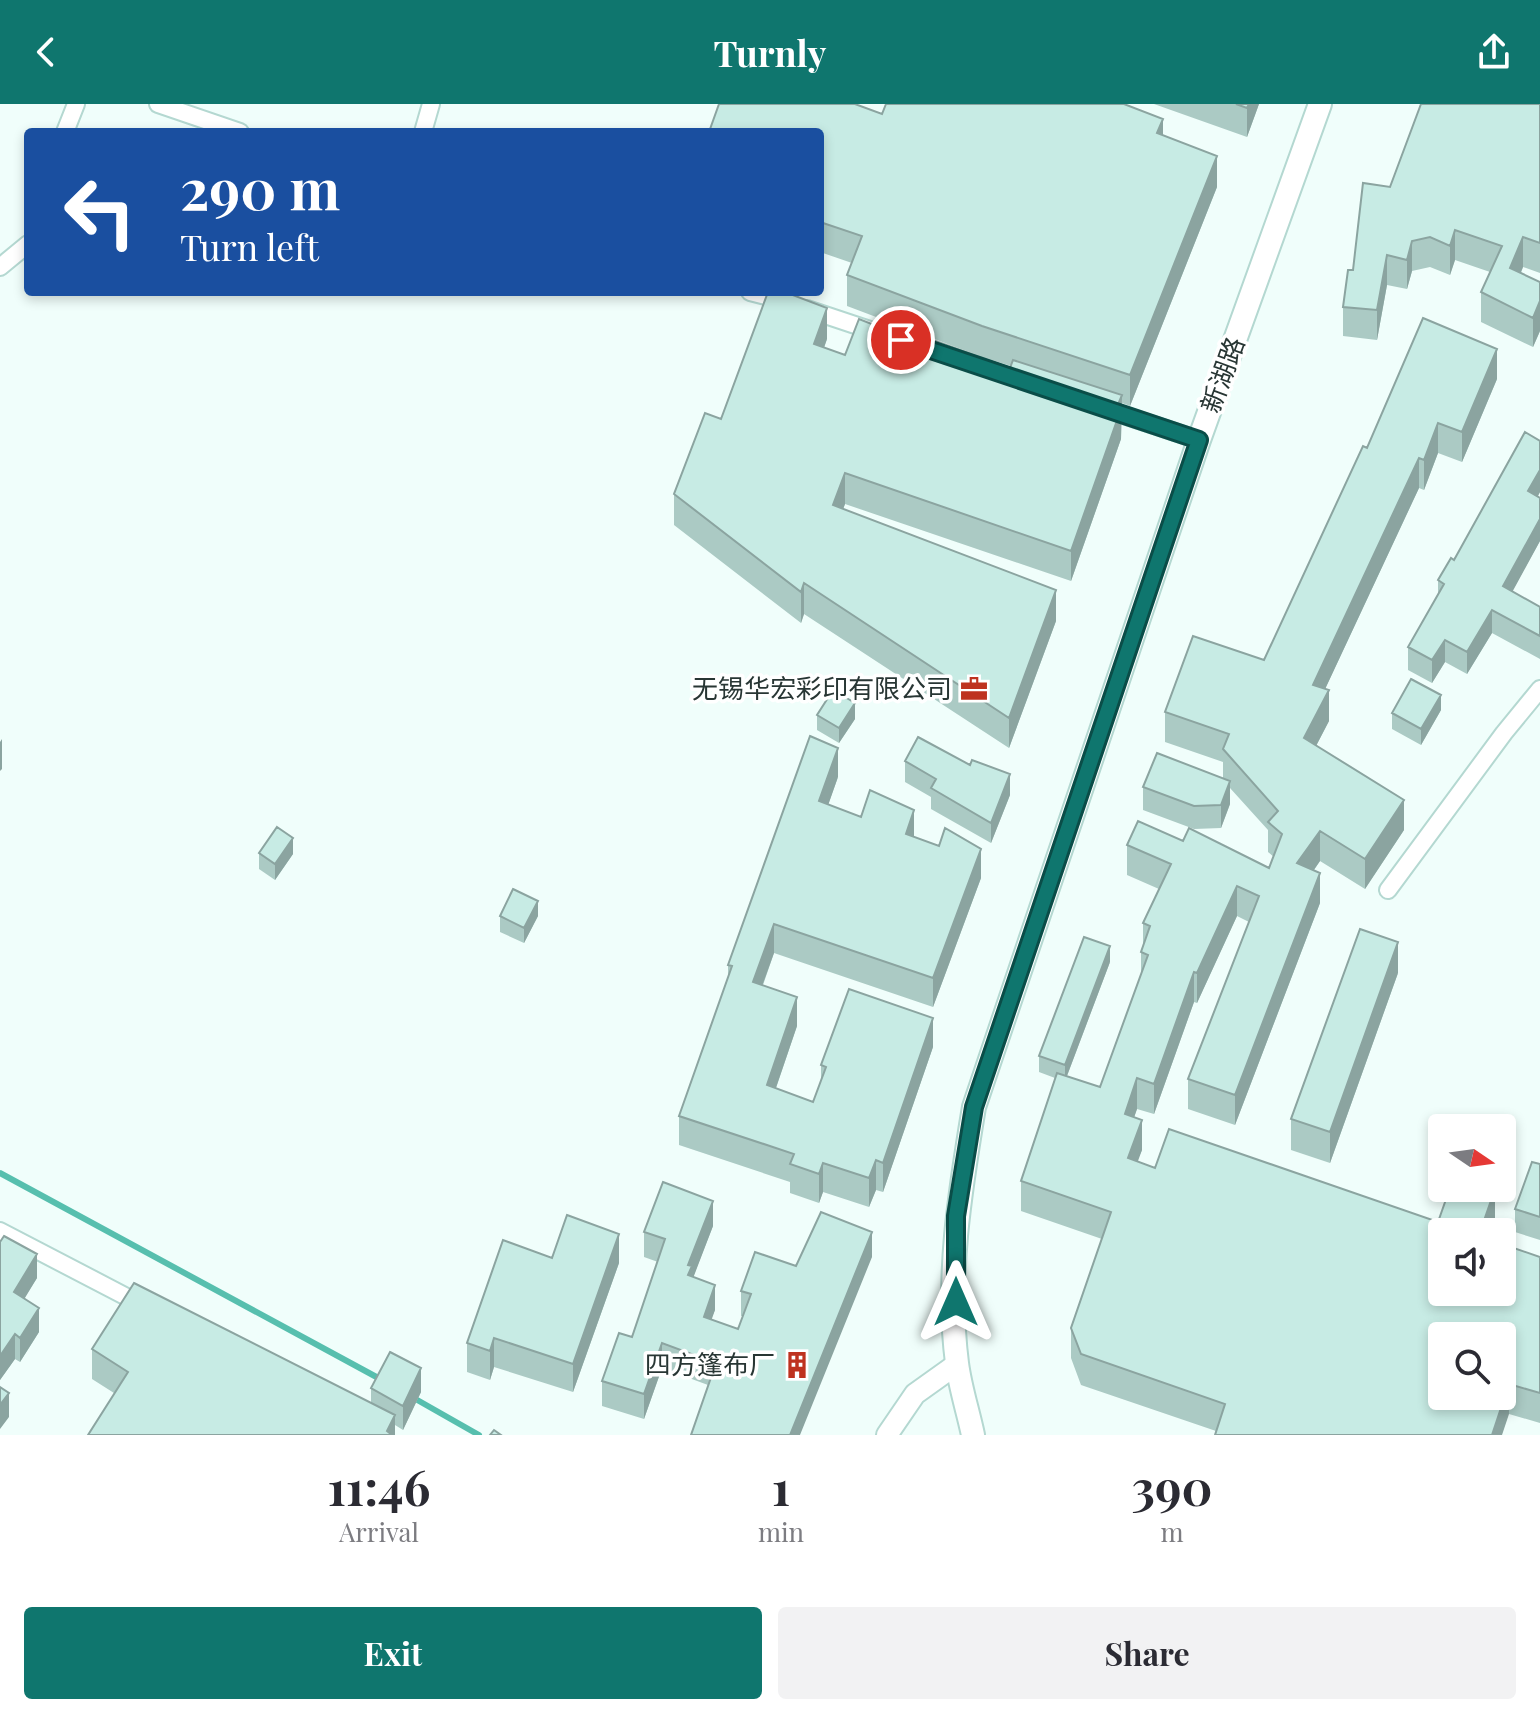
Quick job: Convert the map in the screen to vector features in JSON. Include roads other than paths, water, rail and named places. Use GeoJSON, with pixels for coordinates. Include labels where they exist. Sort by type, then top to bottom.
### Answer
{"type":"FeatureCollection","features":[{"type":"Feature","properties":{"kind":"main road","name":"新湖路"},"geometry":{"type":"LineString","coordinates":[[973,1435],[957,1364],[956,1216],[974,1107],[1199,440],[1320,104]]}},
{"type":"Feature","properties":{"kind":"street"},"geometry":{"type":"LineString","coordinates":[[67,128],[76,104]]}},
{"type":"Feature","properties":{"kind":"street"},"geometry":{"type":"LineString","coordinates":[[158,104],[228,128]]}},
{"type":"Feature","properties":{"kind":"street"},"geometry":{"type":"LineString","coordinates":[[424,128],[431,104]]}},
{"type":"Feature","properties":{"kind":"street"},"geometry":{"type":"LineString","coordinates":[[0,267],[24,247]]}},
{"type":"Feature","properties":{"kind":"street"},"geometry":{"type":"LineString","coordinates":[[763,296],[886,335]]}},
{"type":"Feature","properties":{"kind":"street"},"geometry":{"type":"LineString","coordinates":[[1080,400],[1199,440]]}},
{"type":"Feature","properties":{"kind":"street"},"geometry":{"type":"LineString","coordinates":[[1388,890],[1540,689]]}},
{"type":"Feature","properties":{"kind":"street"},"geometry":{"type":"LineString","coordinates":[[0,1231],[154,1311]]}},
{"type":"Feature","properties":{"kind":"street"},"geometry":{"type":"LineString","coordinates":[[887,1435],[915,1394],[957,1364]]}},
{"type":"Feature","properties":{"kind":"waterway"},"geometry":{"type":"LineString","coordinates":[[0,1173],[382,1380]]}},
{"type":"Feature","properties":{"kind":"waterway"},"geometry":{"type":"LineString","coordinates":[[412,1397],[479,1435]]}},
{"type":"Feature","properties":{"kind":"place","name":"无锡华宏彩印有限公司"},"geometry":{"type":"Point","coordinates":[974,689]}},
{"type":"Feature","properties":{"kind":"place","name":"四方篷布厂"},"geometry":{"type":"Point","coordinates":[797,1365]}}]}
